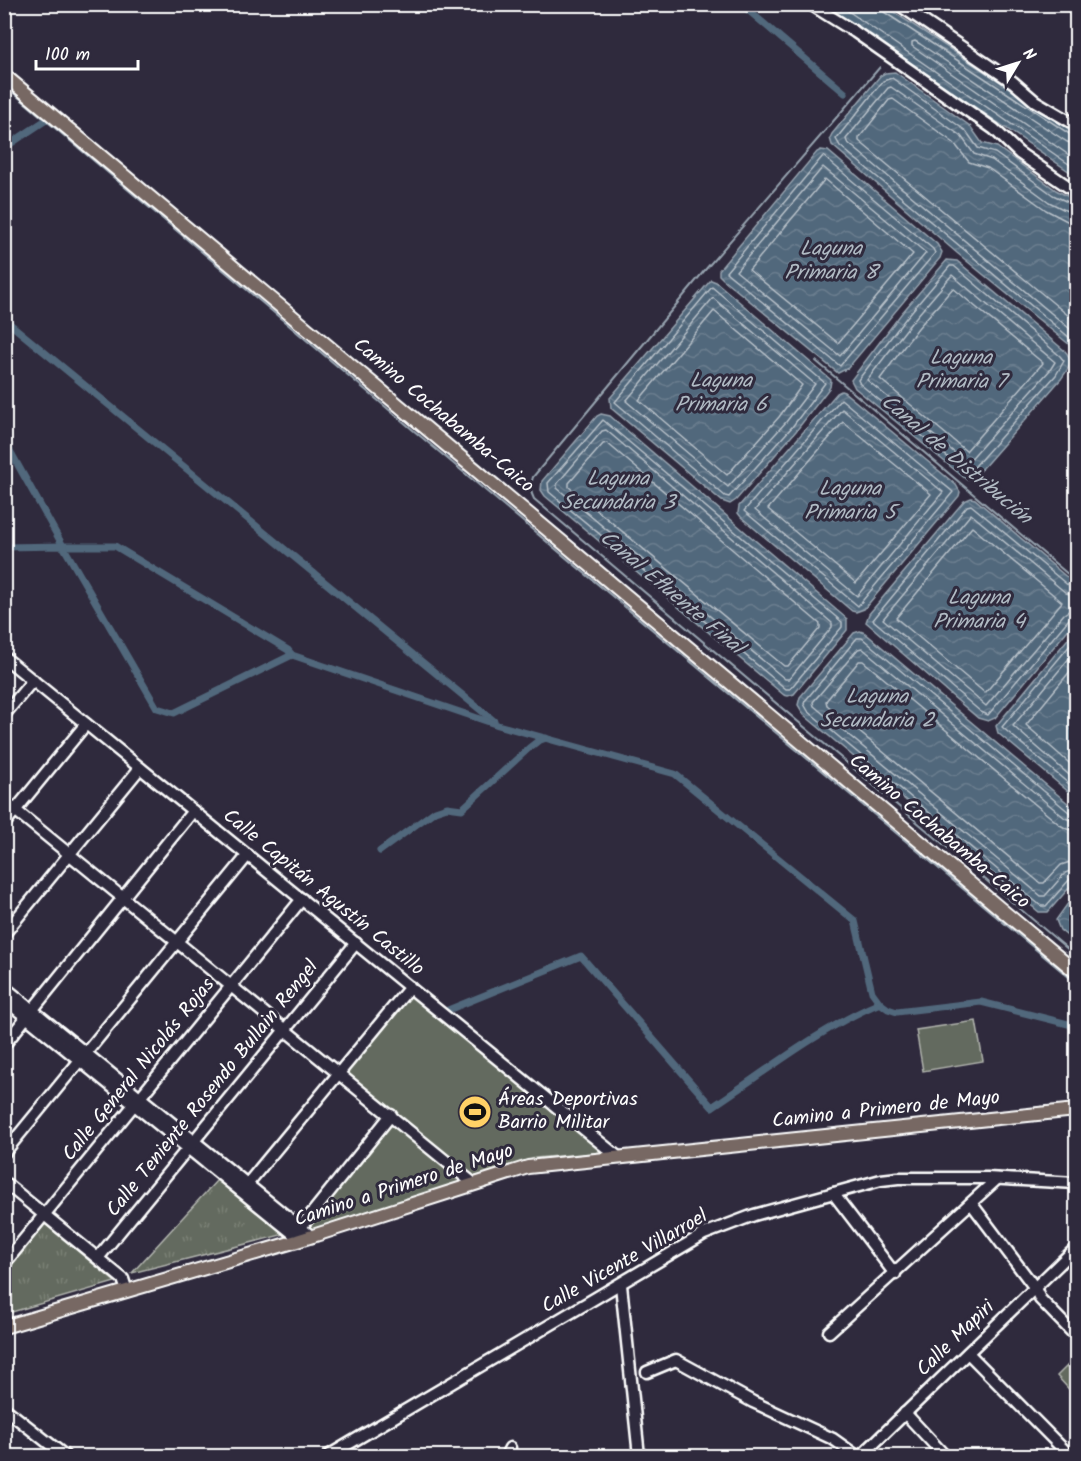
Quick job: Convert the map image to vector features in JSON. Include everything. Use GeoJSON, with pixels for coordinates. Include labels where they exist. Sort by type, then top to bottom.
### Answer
{"type":"FeatureCollection","features":[{"type":"Feature","properties":{"kind":"main road","name":"Camino Cochabamba-Caico"},"geometry":{"type":"LineString","coordinates":[[4,75],[1077,972]]}},
{"type":"Feature","properties":{"kind":"main road","name":"Camino a Primero de Mayo"},"geometry":{"type":"LineString","coordinates":[[4,1327],[127,1291],[298,1234],[312,1237],[528,1167],[1077,1110]]}},
{"type":"Feature","properties":{"kind":"street"},"geometry":{"type":"LineString","coordinates":[[810,4],[855,32],[994,129],[1019,153],[1077,192]]}},
{"type":"Feature","properties":{"kind":"street"},"geometry":{"type":"LineString","coordinates":[[898,4],[1035,100],[1077,125]]}},
{"type":"Feature","properties":{"kind":"street","name":"Calle Capitán Agustín Castillo"},"geometry":{"type":"LineString","coordinates":[[4,657],[618,1157]]}},
{"type":"Feature","properties":{"kind":"street"},"geometry":{"type":"LineString","coordinates":[[4,715],[33,680]]}},
{"type":"Feature","properties":{"kind":"street"},"geometry":{"type":"LineString","coordinates":[[4,824],[86,724]]}},
{"type":"Feature","properties":{"kind":"street"},"geometry":{"type":"LineString","coordinates":[[4,934],[140,768]]}},
{"type":"Feature","properties":{"kind":"street"},"geometry":{"type":"LineString","coordinates":[[4,801],[474,1184]]}},
{"type":"Feature","properties":{"kind":"street"},"geometry":{"type":"LineString","coordinates":[[4,1045],[122,896],[194,811]]}},
{"type":"Feature","properties":{"kind":"street"},"geometry":{"type":"LineString","coordinates":[[4,1153],[248,855]]}},
{"type":"Feature","properties":{"kind":"street","name":"Calle General Nicolás Rojas"},"geometry":{"type":"LineString","coordinates":[[4,1264],[302,899]]}},
{"type":"Feature","properties":{"kind":"street","name":"Calle Teniente Rosendo Bullain Rengel"},"geometry":{"type":"LineString","coordinates":[[98,1258],[356,943]]}},
{"type":"Feature","properties":{"kind":"street"},"geometry":{"type":"LineString","coordinates":[[4,987],[30,1014],[245,1188],[298,1234],[391,1115]]}},
{"type":"Feature","properties":{"kind":"street"},"geometry":{"type":"LineString","coordinates":[[245,1188],[410,987]]}},
{"type":"Feature","properties":{"kind":"street"},"geometry":{"type":"LineString","coordinates":[[4,999],[30,1014]]}},
{"type":"Feature","properties":{"kind":"street","name":"Calle Vicente Villarroel"},"geometry":{"type":"LineString","coordinates":[[334,1455],[704,1234],[754,1215],[881,1180],[898,1178],[1077,1183]]}},
{"type":"Feature","properties":{"kind":"street"},"geometry":{"type":"LineString","coordinates":[[829,1332],[997,1179]]}},
{"type":"Feature","properties":{"kind":"street"},"geometry":{"type":"LineString","coordinates":[[4,1182],[123,1279],[127,1291]]}},
{"type":"Feature","properties":{"kind":"street"},"geometry":{"type":"LineString","coordinates":[[833,1193],[895,1274]]}},
{"type":"Feature","properties":{"kind":"street"},"geometry":{"type":"LineString","coordinates":[[971,1203],[1035,1288],[1040,1299],[1077,1336]]}},
{"type":"Feature","properties":{"kind":"street","name":"Calle Mapiri"},"geometry":{"type":"LineString","coordinates":[[859,1456],[1077,1248]]}},
{"type":"Feature","properties":{"kind":"street"},"geometry":{"type":"LineString","coordinates":[[621,1284],[639,1456]]}},
{"type":"Feature","properties":{"kind":"street"},"geometry":{"type":"LineString","coordinates":[[968,1353],[1070,1456]]}},
{"type":"Feature","properties":{"kind":"street"},"geometry":{"type":"LineString","coordinates":[[647,1372],[676,1360],[753,1402],[833,1439],[859,1456]]}},
{"type":"Feature","properties":{"kind":"street"},"geometry":{"type":"LineString","coordinates":[[4,1408],[65,1456]]}},
{"type":"Feature","properties":{"kind":"street"},"geometry":{"type":"LineString","coordinates":[[905,1413],[945,1456]]}},
{"type":"Feature","properties":{"kind":"green space","name":"Áreas Deportivas Barrio Militar"},"geometry":{"type":"Polygon","coordinates":[[[410,993],[605,1152],[535,1158],[476,1180],[345,1072],[410,993]]]}},
{"type":"Feature","properties":{"kind":"green space"},"geometry":{"type":"Polygon","coordinates":[[[976,1021],[983,1061],[923,1071],[916,1030],[976,1021]]]}},
{"type":"Feature","properties":{"kind":"green space"},"geometry":{"type":"Polygon","coordinates":[[[391,1123],[463,1183],[312,1230],[308,1227],[391,1123]]]}},
{"type":"Feature","properties":{"kind":"green space"},"geometry":{"type":"Polygon","coordinates":[[[217,1180],[285,1234],[132,1273],[217,1180]]]}},
{"type":"Feature","properties":{"kind":"green space"},"geometry":{"type":"Polygon","coordinates":[[[45,1224],[115,1282],[5,1314],[5,1273],[45,1224]]]}},
{"type":"Feature","properties":{"kind":"green space"},"geometry":{"type":"Polygon","coordinates":[[[1076,1357],[1076,1397],[1057,1376],[1076,1357]]]}},
{"type":"Feature","properties":{"kind":"water"},"geometry":{"type":"Polygon","coordinates":[[[826,5],[883,5],[1076,132],[1076,176],[826,5]]]}},
{"type":"Feature","properties":{"kind":"water"},"geometry":{"type":"Polygon","coordinates":[[[895,72],[970,126],[982,143],[997,147],[1056,190],[1076,201],[1076,350],[957,253],[832,145],[830,138],[832,134],[880,76],[895,72]]]}},
{"type":"Feature","properties":{"kind":"water","name":"Laguna Primaria 8"},"geometry":{"type":"Polygon","coordinates":[[[821,150],[828,151],[937,244],[942,252],[940,258],[848,368],[838,373],[719,275],[719,270],[821,150]]]}},
{"type":"Feature","properties":{"kind":"water","name":"Laguna Primaria 7"},"geometry":{"type":"Polygon","coordinates":[[[947,260],[957,261],[1065,351],[1070,359],[1068,369],[1061,379],[974,478],[967,480],[855,388],[851,380],[901,314],[947,260]]]}},
{"type":"Feature","properties":{"kind":"water","name":"Laguna Primaria 6"},"geometry":{"type":"Polygon","coordinates":[[[711,280],[831,380],[830,387],[796,431],[730,504],[722,501],[611,408],[610,398],[711,280]]]}},
{"type":"Feature","properties":{"kind":"water","name":"Laguna Primaria 5"},"geometry":{"type":"Polygon","coordinates":[[[841,391],[956,485],[960,492],[864,609],[856,612],[852,611],[738,513],[739,506],[841,391]]]}},
{"type":"Feature","properties":{"kind":"water","name":"Laguna Secundaria 3"},"geometry":{"type":"Polygon","coordinates":[[[601,414],[610,416],[847,619],[847,630],[794,694],[784,695],[545,496],[541,490],[542,481],[601,414]]]}},
{"type":"Feature","properties":{"kind":"water","name":"Laguna Primaria 4"},"geometry":{"type":"Polygon","coordinates":[[[971,498],[1076,585],[1076,620],[995,718],[988,721],[978,718],[866,622],[869,614],[964,501],[971,498]]]}},
{"type":"Feature","properties":{"kind":"water"},"geometry":{"type":"Polygon","coordinates":[[[1076,629],[1076,798],[998,733],[996,726],[1076,629]]]}},
{"type":"Feature","properties":{"kind":"water","name":"Laguna Secundaria 2"},"geometry":{"type":"Polygon","coordinates":[[[860,631],[1076,810],[1076,880],[1048,912],[1039,912],[804,715],[798,705],[800,697],[854,633],[860,631]]]}},
{"type":"Feature","properties":{"kind":"water"},"geometry":{"type":"Polygon","coordinates":[[[1076,892],[1076,943],[1060,930],[1056,920],[1076,892]]]}},
{"type":"Feature","properties":{"kind":"waterway"},"geometry":{"type":"LineString","coordinates":[[741,4],[845,93]]}},
{"type":"Feature","properties":{"kind":"waterway","name":"Canal Efluente Final"},"geometry":{"type":"LineString","coordinates":[[880,67],[705,270],[533,477],[531,491],[534,499],[1076,956]]}},
{"type":"Feature","properties":{"kind":"waterway"},"geometry":{"type":"LineString","coordinates":[[4,85],[413,430],[1076,983]]}},
{"type":"Feature","properties":{"kind":"waterway"},"geometry":{"type":"LineString","coordinates":[[4,148],[46,120]]}},
{"type":"Feature","properties":{"kind":"waterway"},"geometry":{"type":"LineString","coordinates":[[4,319],[494,721]]}},
{"type":"Feature","properties":{"kind":"waterway","name":"Canal de Distribución"},"geometry":{"type":"LineString","coordinates":[[816,361],[1076,581]]}},
{"type":"Feature","properties":{"kind":"waterway"},"geometry":{"type":"LineString","coordinates":[[4,440],[63,546],[115,546],[288,650],[292,655],[498,725],[675,774],[855,921],[872,992],[888,1009],[897,1012],[981,1002],[1076,1026]]}},
{"type":"Feature","properties":{"kind":"waterway"},"geometry":{"type":"LineString","coordinates":[[4,547],[63,546],[157,708],[174,713],[292,655]]}},
{"type":"Feature","properties":{"kind":"waterway"},"geometry":{"type":"LineString","coordinates":[[380,851],[435,811],[447,807],[462,809],[529,748],[546,738]]}},
{"type":"Feature","properties":{"kind":"waterway"},"geometry":{"type":"LineString","coordinates":[[448,1010],[581,956],[712,1107],[815,1037],[880,1003]]}},
{"type":"Feature","properties":{"kind":"place","name":"Áreas Deportivas Barrio Militar"},"geometry":{"type":"Point","coordinates":[475,1112]}}]}
